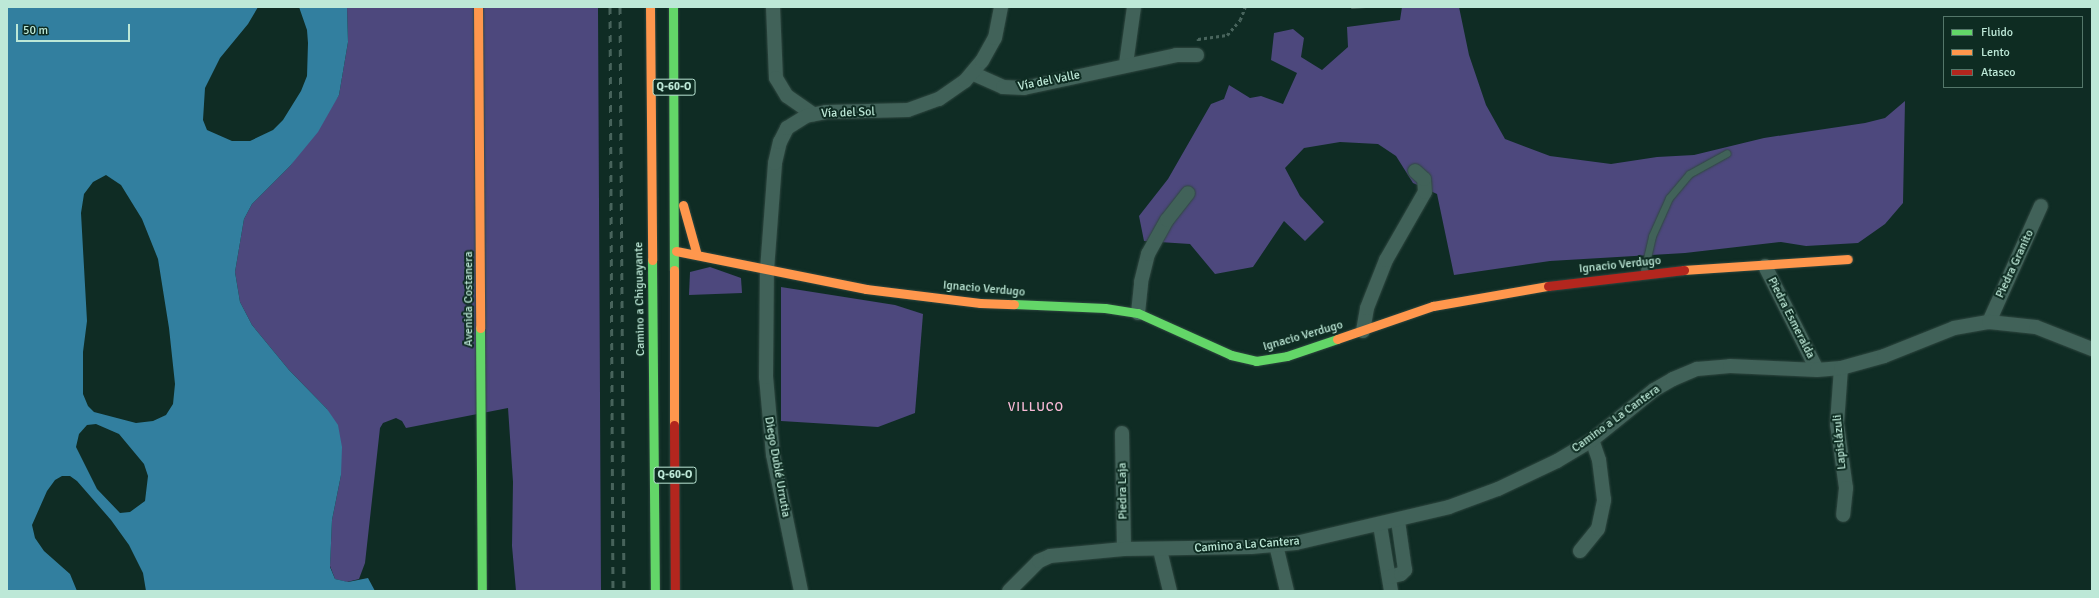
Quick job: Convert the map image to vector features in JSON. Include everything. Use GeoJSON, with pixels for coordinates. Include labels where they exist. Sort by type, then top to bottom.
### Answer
{"type":"FeatureCollection","features":[{"type":"Feature","properties":{"kind":"main road","name":"Avenida Costanera"},"geometry":{"type":"LineString","coordinates":[[478,7],[482,591]]}},
{"type":"Feature","properties":{"kind":"main road","name":"Camino a Chiguayante"},"geometry":{"type":"LineString","coordinates":[[650,7],[655,591]]}},
{"type":"Feature","properties":{"kind":"main road","name":"Q-60-O"},"geometry":{"type":"LineString","coordinates":[[673,7],[676,251],[675,591]]}},
{"type":"Feature","properties":{"kind":"main road"},"geometry":{"type":"LineString","coordinates":[[675,167],[697,255]]}},
{"type":"Feature","properties":{"kind":"main road","name":"Ignacio Verdugo"},"geometry":{"type":"LineString","coordinates":[[651,227],[659,243],[676,251],[866,289],[980,303],[1105,308],[1138,313],[1231,355],[1256,361],[1287,356],[1440,305],[1546,285],[1643,273],[1765,266],[1848,259]]}},
{"type":"Feature","properties":{"kind":"main road"},"geometry":{"type":"LineString","coordinates":[[652,280],[658,264],[676,251]]}},
{"type":"Feature","properties":{"kind":"street"},"geometry":{"type":"LineString","coordinates":[[773,7],[776,78],[787,96],[812,114]]}},
{"type":"Feature","properties":{"kind":"street","name":"Vía del Sol"},"geometry":{"type":"LineString","coordinates":[[767,270],[775,163],[780,142],[793,123],[812,114],[908,110],[939,99],[974,74],[994,38],[1001,7]]}},
{"type":"Feature","properties":{"kind":"street"},"geometry":{"type":"LineString","coordinates":[[1126,64],[1134,7]]}},
{"type":"Feature","properties":{"kind":"street","name":"Vía del Valle"},"geometry":{"type":"LineString","coordinates":[[974,74],[1003,87],[1024,88],[1176,54],[1197,56]]}},
{"type":"Feature","properties":{"kind":"street"},"geometry":{"type":"LineString","coordinates":[[1363,331],[1367,308],[1386,260],[1426,192],[1424,179],[1415,171]]}},
{"type":"Feature","properties":{"kind":"street"},"geometry":{"type":"LineString","coordinates":[[1138,313],[1141,282],[1148,254],[1167,220],[1188,193]]}},
{"type":"Feature","properties":{"kind":"street","name":"Piedra Granito"},"geometry":{"type":"LineString","coordinates":[[1989,322],[2041,206]]}},
{"type":"Feature","properties":{"kind":"street","name":"Piedra Esmeralda"},"geometry":{"type":"LineString","coordinates":[[1765,266],[1816,370]]}},
{"type":"Feature","properties":{"kind":"street","name":"Diego Dublé Urrutia"},"geometry":{"type":"LineString","coordinates":[[767,270],[765,348],[768,424],[801,591]]}},
{"type":"Feature","properties":{"kind":"street","name":"Camino a La Cantera"},"geometry":{"type":"LineString","coordinates":[[1009,591],[1039,561],[1050,556],[1124,549],[1160,550],[1276,545],[1380,525],[1449,507],[1498,490],[1544,468],[1592,440],[1654,390],[1697,369],[1730,366],[1816,370],[1841,368],[1884,356],[1954,328],[1989,322],[2036,327],[2092,349]]}},
{"type":"Feature","properties":{"kind":"street","name":"Lapislázuli"},"geometry":{"type":"LineString","coordinates":[[1841,368],[1837,424],[1846,488],[1843,515]]}},
{"type":"Feature","properties":{"kind":"street","name":"Piedra Laja"},"geometry":{"type":"LineString","coordinates":[[1122,433],[1124,549]]}},
{"type":"Feature","properties":{"kind":"street"},"geometry":{"type":"LineString","coordinates":[[1580,551],[1594,536],[1603,511],[1603,480],[1592,440]]}},
{"type":"Feature","properties":{"kind":"street"},"geometry":{"type":"LineString","coordinates":[[1390,584],[1405,570],[1398,520]]}},
{"type":"Feature","properties":{"kind":"street"},"geometry":{"type":"LineString","coordinates":[[1380,525],[1390,584]]}},
{"type":"Feature","properties":{"kind":"street"},"geometry":{"type":"LineString","coordinates":[[1276,545],[1286,591]]}},
{"type":"Feature","properties":{"kind":"street"},"geometry":{"type":"LineString","coordinates":[[1160,550],[1170,591]]}},
{"type":"Feature","properties":{"kind":"lane"},"geometry":{"type":"LineString","coordinates":[[1643,273],[1652,236],[1669,198],[1690,174],[1727,152]]}},
{"type":"Feature","properties":{"kind":"path"},"geometry":{"type":"LineString","coordinates":[[1197,56],[1198,39],[1227,35],[1240,20],[1245,7]]}},
{"type":"Feature","properties":{"kind":"shaded area"},"geometry":{"type":"Polygon","coordinates":[[[347,7],[598,7],[601,591],[516,591],[512,546],[513,482],[508,408],[406,428],[402,421],[396,418],[383,423],[380,428],[365,563],[359,579],[347,582],[335,579],[330,566],[332,520],[341,475],[327,409],[289,370],[252,325],[240,302],[235,272],[244,219],[252,204],[290,166],[339,95],[348,42],[347,7]]]}},
{"type":"Feature","properties":{"kind":"shaded area"},"geometry":{"type":"Polygon","coordinates":[[[1402,7],[1459,7],[1469,55],[1486,105],[1505,139],[1550,156],[1611,164],[1657,157],[1694,155],[1764,138],[1865,123],[1885,118],[1905,101],[1903,203],[1885,224],[1858,243],[1806,246],[1781,242],[1685,253],[1550,261],[1454,275],[1437,194],[1413,183],[1396,156],[1378,144],[1340,142],[1304,148],[1285,168],[1300,196],[1324,222],[1305,241],[1284,221],[1253,267],[1215,274],[1190,244],[1144,241],[1139,216],[1168,179],[1211,104],[1224,99],[1229,85],[1250,98],[1261,96],[1283,104],[1297,73],[1271,60],[1274,33],[1293,29],[1304,38],[1301,57],[1322,70],[1348,47],[1347,27],[1400,20],[1402,7]]]}},
{"type":"Feature","properties":{"kind":"shaded area"},"geometry":{"type":"Polygon","coordinates":[[[710,267],[741,278],[742,293],[689,295],[690,272],[710,267]]]}},
{"type":"Feature","properties":{"kind":"shaded area"},"geometry":{"type":"Polygon","coordinates":[[[781,287],[895,305],[923,314],[915,413],[878,427],[781,421],[781,287]]]}},
{"type":"Feature","properties":{"kind":"water"},"geometry":{"type":"Polygon","coordinates":[[[7,7],[258,7],[248,24],[220,58],[205,88],[203,120],[207,130],[232,141],[250,141],[273,130],[283,120],[301,91],[307,76],[307,30],[299,7],[347,7],[348,42],[339,95],[318,132],[290,166],[252,204],[244,219],[235,272],[240,302],[252,325],[289,370],[327,409],[338,425],[342,447],[341,475],[332,520],[330,567],[335,579],[348,582],[368,578],[375,591],[146,591],[143,573],[129,545],[111,520],[77,481],[70,476],[62,476],[55,480],[47,491],[32,525],[35,538],[44,551],[70,574],[77,591],[7,591],[7,7]],[[106,175],[93,182],[84,194],[81,213],[87,321],[83,352],[83,394],[88,406],[94,412],[136,423],[153,421],[166,415],[173,404],[175,384],[169,328],[158,259],[142,219],[121,185],[106,175]],[[96,424],[87,425],[79,434],[76,447],[97,489],[120,513],[130,512],[145,501],[148,476],[144,464],[119,434],[96,424]]]}},
{"type":"Feature","properties":{"kind":"railway"},"geometry":{"type":"LineString","coordinates":[[610,7],[613,591]]}},
{"type":"Feature","properties":{"kind":"railway"},"geometry":{"type":"LineString","coordinates":[[620,7],[624,591]]}},
{"type":"Feature","properties":{"kind":"traffic: fast"},"geometry":{"type":"LineString","coordinates":[[673,7],[674,270]]}},
{"type":"Feature","properties":{"kind":"traffic: fast"},"geometry":{"type":"LineString","coordinates":[[652,260],[655,591]]}},
{"type":"Feature","properties":{"kind":"traffic: fast"},"geometry":{"type":"LineString","coordinates":[[1014,304],[1105,308],[1138,313],[1231,355],[1256,361],[1287,356],[1337,339]]}},
{"type":"Feature","properties":{"kind":"traffic: fast"},"geometry":{"type":"LineString","coordinates":[[480,328],[482,591]]}},
{"type":"Feature","properties":{"kind":"traffic: slow"},"geometry":{"type":"LineString","coordinates":[[478,7],[480,328]]}},
{"type":"Feature","properties":{"kind":"traffic: slow"},"geometry":{"type":"LineString","coordinates":[[650,7],[652,260]]}},
{"type":"Feature","properties":{"kind":"traffic: slow"},"geometry":{"type":"LineString","coordinates":[[683,205],[697,255]]}},
{"type":"Feature","properties":{"kind":"traffic: slow"},"geometry":{"type":"LineString","coordinates":[[676,251],[866,289],[980,303],[1014,304]]}},
{"type":"Feature","properties":{"kind":"traffic: slow"},"geometry":{"type":"LineString","coordinates":[[1684,270],[1848,259]]}},
{"type":"Feature","properties":{"kind":"traffic: slow"},"geometry":{"type":"LineString","coordinates":[[674,270],[674,425]]}},
{"type":"Feature","properties":{"kind":"traffic: slow"},"geometry":{"type":"LineString","coordinates":[[1337,339],[1433,306],[1548,286]]}},
{"type":"Feature","properties":{"kind":"traffic: jam"},"geometry":{"type":"LineString","coordinates":[[1548,286],[1684,270]]}},
{"type":"Feature","properties":{"kind":"traffic: jam"},"geometry":{"type":"LineString","coordinates":[[674,425],[675,591]]}},
{"type":"Feature","properties":{"kind":"district","name":"VILLUCO"},"geometry":{"type":"Point","coordinates":[1036,407]}}]}
